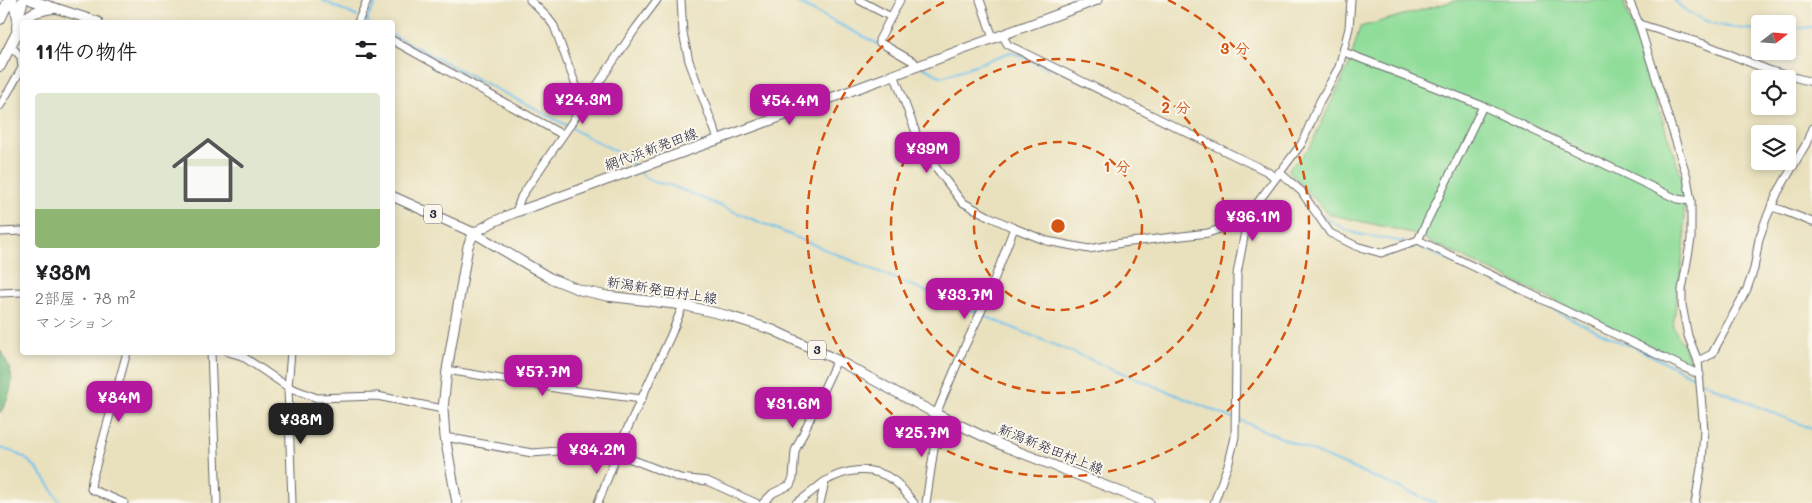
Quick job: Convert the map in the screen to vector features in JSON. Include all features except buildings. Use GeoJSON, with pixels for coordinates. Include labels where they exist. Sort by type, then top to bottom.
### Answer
{"type":"FeatureCollection","features":[{"type":"Feature","properties":{"kind":"highway"},"geometry":{"type":"LineString","coordinates":[[10,0],[18,17]]}},
{"type":"Feature","properties":{"kind":"highway"},"geometry":{"type":"LineString","coordinates":[[0,19],[10,0]]}},
{"type":"Feature","properties":{"kind":"highway"},"geometry":{"type":"LineString","coordinates":[[16,34],[23,0]]}},
{"type":"Feature","properties":{"kind":"highway"},"geometry":{"type":"LineString","coordinates":[[44,0],[52,8]]}},
{"type":"Feature","properties":{"kind":"highway"},"geometry":{"type":"LineString","coordinates":[[24,20],[28,15],[37,11],[52,8]]}},
{"type":"Feature","properties":{"kind":"highway"},"geometry":{"type":"LineString","coordinates":[[0,66],[20,27]]}},
{"type":"Feature","properties":{"kind":"main road"},"geometry":{"type":"LineString","coordinates":[[31,0],[91,20]]}},
{"type":"Feature","properties":{"kind":"main road","name":"網代浜新発田線"},"geometry":{"type":"LineString","coordinates":[[474,233],[516,212],[718,140],[1097,0]]}},
{"type":"Feature","properties":{"kind":"main road","name":"新潟新発田村上線"},"geometry":{"type":"LineString","coordinates":[[395,197],[474,233],[550,278],[580,290],[608,296],[683,305],[729,316],[774,330],[838,360],[936,414],[1004,446],[1148,503]]}},
{"type":"Feature","properties":{"kind":"main road"},"geometry":{"type":"LineString","coordinates":[[457,503],[445,437],[443,409],[447,370],[468,246],[474,233]]}},
{"type":"Feature","properties":{"kind":"street"},"geometry":{"type":"LineString","coordinates":[[360,20],[367,0]]}},
{"type":"Feature","properties":{"kind":"street"},"geometry":{"type":"LineString","coordinates":[[530,0],[554,26],[575,83],[585,104]]}},
{"type":"Feature","properties":{"kind":"street"},"geometry":{"type":"LineString","coordinates":[[516,212],[521,197],[658,0]]}},
{"type":"Feature","properties":{"kind":"street"},"geometry":{"type":"LineString","coordinates":[[682,0],[683,32],[689,60],[718,140]]}},
{"type":"Feature","properties":{"kind":"street"},"geometry":{"type":"LineString","coordinates":[[859,0],[891,17]]}},
{"type":"Feature","properties":{"kind":"street"},"geometry":{"type":"LineString","coordinates":[[900,0],[879,42],[914,62],[916,66]]}},
{"type":"Feature","properties":{"kind":"street"},"geometry":{"type":"LineString","coordinates":[[980,0],[997,36],[1008,45],[1277,175],[1302,191],[1330,233],[1356,246],[1381,253],[1418,240],[1483,106]]}},
{"type":"Feature","properties":{"kind":"street"},"geometry":{"type":"LineString","coordinates":[[1214,503],[1229,462],[1235,436],[1237,274],[1246,226],[1255,206],[1302,143],[1320,101],[1339,68],[1349,28],[1351,0]]}},
{"type":"Feature","properties":{"kind":"street"},"geometry":{"type":"LineString","coordinates":[[1628,0],[1639,24],[1687,177],[1691,201],[1691,239],[1682,290],[1682,305],[1688,336],[1698,361],[1700,375],[1704,442],[1695,503]]}},
{"type":"Feature","properties":{"kind":"street"},"geometry":{"type":"LineString","coordinates":[[1639,24],[1704,44],[1771,72],[1812,82]]}},
{"type":"Feature","properties":{"kind":"street"},"geometry":{"type":"LineString","coordinates":[[395,42],[564,135]]}},
{"type":"Feature","properties":{"kind":"street"},"geometry":{"type":"LineString","coordinates":[[11,46],[20,56]]}},
{"type":"Feature","properties":{"kind":"street"},"geometry":{"type":"LineString","coordinates":[[1344,52],[1483,106],[1677,199],[1691,201]]}},
{"type":"Feature","properties":{"kind":"street"},"geometry":{"type":"LineString","coordinates":[[0,106],[20,71]]}},
{"type":"Feature","properties":{"kind":"street"},"geometry":{"type":"LineString","coordinates":[[894,74],[918,138],[930,160],[962,202],[1014,228],[1048,241],[1089,249],[1122,243],[1208,233],[1231,225],[1246,226]]}},
{"type":"Feature","properties":{"kind":"street"},"geometry":{"type":"LineString","coordinates":[[1698,361],[1712,354],[1747,289],[1754,269],[1759,239],[1771,207],[1806,144],[1812,128]]}},
{"type":"Feature","properties":{"kind":"street"},"geometry":{"type":"LineString","coordinates":[[1771,207],[1812,222]]}},
{"type":"Feature","properties":{"kind":"street"},"geometry":{"type":"LineString","coordinates":[[926,503],[936,435],[936,414],[986,301],[1014,228]]}},
{"type":"Feature","properties":{"kind":"street"},"geometry":{"type":"LineString","coordinates":[[0,232],[20,231]]}},
{"type":"Feature","properties":{"kind":"street"},"geometry":{"type":"LineString","coordinates":[[1418,240],[1700,375]]}},
{"type":"Feature","properties":{"kind":"street"},"geometry":{"type":"LineString","coordinates":[[0,293],[20,292]]}},
{"type":"Feature","properties":{"kind":"street"},"geometry":{"type":"LineString","coordinates":[[598,503],[624,436],[683,305]]}},
{"type":"Feature","properties":{"kind":"street"},"geometry":{"type":"LineString","coordinates":[[124,503],[91,489],[126,355]]}},
{"type":"Feature","properties":{"kind":"street"},"geometry":{"type":"LineString","coordinates":[[212,355],[217,503]]}},
{"type":"Feature","properties":{"kind":"street"},"geometry":{"type":"LineString","coordinates":[[238,355],[288,387],[317,398],[377,396],[443,409]]}},
{"type":"Feature","properties":{"kind":"street"},"geometry":{"type":"LineString","coordinates":[[291,355],[288,387],[292,503]]}},
{"type":"Feature","properties":{"kind":"street"},"geometry":{"type":"LineString","coordinates":[[763,503],[773,493],[790,485],[793,478],[795,451],[838,360]]}},
{"type":"Feature","properties":{"kind":"street"},"geometry":{"type":"LineString","coordinates":[[447,370],[561,389],[642,399]]}},
{"type":"Feature","properties":{"kind":"street"},"geometry":{"type":"LineString","coordinates":[[445,437],[532,453],[572,450],[618,454],[680,478],[707,481],[756,503]]}},
{"type":"Feature","properties":{"kind":"street"},"geometry":{"type":"LineString","coordinates":[[796,503],[825,482],[848,472],[862,470],[876,472],[894,480],[914,503]]}},
{"type":"Feature","properties":{"kind":"street"},"geometry":{"type":"LineString","coordinates":[[820,503],[825,482]]}},
{"type":"Feature","properties":{"kind":"green space"},"geometry":{"type":"Polygon","coordinates":[[[1458,0],[1623,0],[1683,182],[1685,238],[1673,327],[1686,350],[1690,365],[1412,233],[1328,214],[1288,170],[1310,147],[1349,65],[1360,27],[1458,0]]]}},
{"type":"Feature","properties":{"kind":"green space"},"geometry":{"type":"Polygon","coordinates":[[[0,350],[7,362],[12,379],[10,392],[0,413],[0,350]]]}},
{"type":"Feature","properties":{"kind":"waterway"},"geometry":{"type":"LineString","coordinates":[[322,0],[358,17]]}},
{"type":"Feature","properties":{"kind":"waterway"},"geometry":{"type":"LineString","coordinates":[[367,20],[377,0]]}},
{"type":"Feature","properties":{"kind":"waterway"},"geometry":{"type":"LineString","coordinates":[[792,0],[878,44]]}},
{"type":"Feature","properties":{"kind":"waterway"},"geometry":{"type":"LineString","coordinates":[[1674,0],[1692,15],[1703,20],[1714,24],[1751,29]]}},
{"type":"Feature","properties":{"kind":"waterway"},"geometry":{"type":"LineString","coordinates":[[1796,28],[1812,27]]}},
{"type":"Feature","properties":{"kind":"waterway"},"geometry":{"type":"LineString","coordinates":[[395,37],[568,126]]}},
{"type":"Feature","properties":{"kind":"waterway"},"geometry":{"type":"LineString","coordinates":[[922,67],[942,77],[1011,52],[1049,69]]}},
{"type":"Feature","properties":{"kind":"waterway"},"geometry":{"type":"LineString","coordinates":[[572,128],[615,151],[631,161],[636,167]]}},
{"type":"Feature","properties":{"kind":"waterway"},"geometry":{"type":"LineString","coordinates":[[640,172],[643,176],[657,183],[670,185],[978,313]]}},
{"type":"Feature","properties":{"kind":"waterway"},"geometry":{"type":"LineString","coordinates":[[1321,215],[1346,230],[1358,234],[1404,242]]}},
{"type":"Feature","properties":{"kind":"waterway"},"geometry":{"type":"LineString","coordinates":[[1413,244],[1622,343],[1631,345],[1698,379]]}},
{"type":"Feature","properties":{"kind":"waterway"},"geometry":{"type":"LineString","coordinates":[[982,315],[1232,418]]}},
{"type":"Feature","properties":{"kind":"waterway"},"geometry":{"type":"LineString","coordinates":[[1702,381],[1728,394],[1812,429]]}},
{"type":"Feature","properties":{"kind":"waterway"},"geometry":{"type":"LineString","coordinates":[[1237,419],[1435,503]]}},
{"type":"Feature","properties":{"kind":"waterway"},"geometry":{"type":"LineString","coordinates":[[0,448],[23,457],[35,466],[61,503]]}}]}
